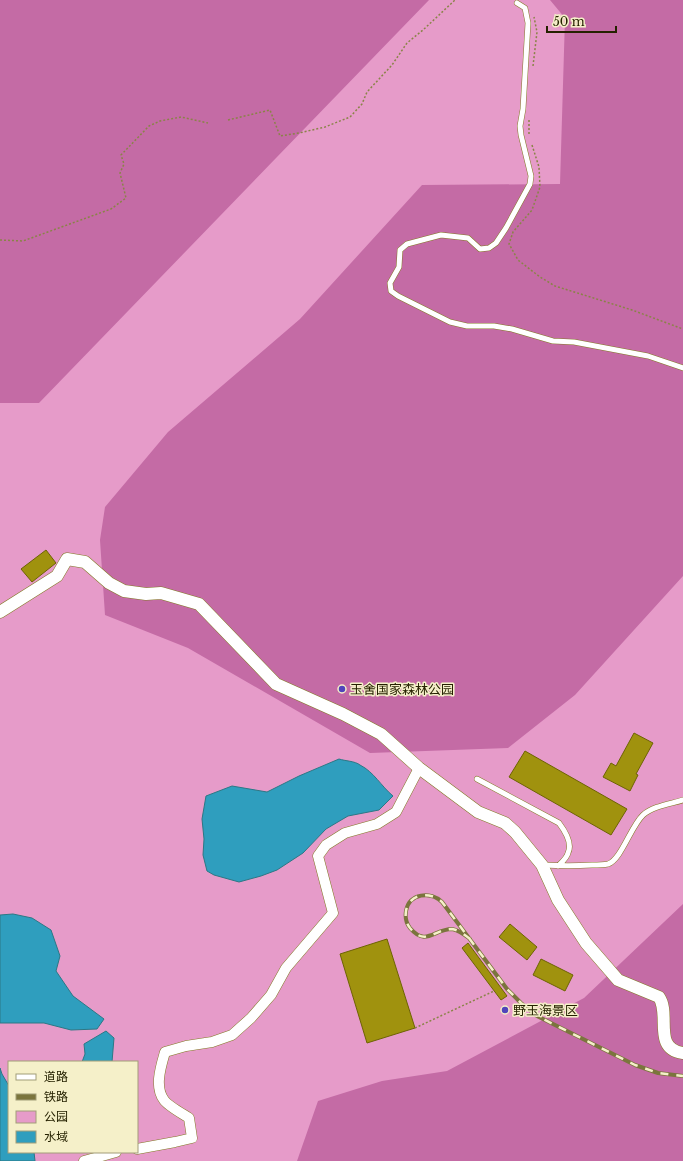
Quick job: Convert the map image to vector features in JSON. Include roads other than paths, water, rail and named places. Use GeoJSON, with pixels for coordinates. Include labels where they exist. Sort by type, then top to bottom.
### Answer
{"type":"FeatureCollection","features":[{"type":"Feature","properties":{"kind":"street"},"geometry":{"type":"LineString","coordinates":[[0,612],[57,576],[67,559],[85,562],[109,583],[124,591],[146,594],[161,593],[199,604],[276,684],[343,714],[381,734],[420,768],[478,812],[505,824],[516,832],[542,865],[558,900],[586,944],[618,980],[659,997],[663,1007],[664,1034],[666,1040],[671,1049],[683,1053]]}},
{"type":"Feature","properties":{"kind":"street"},"geometry":{"type":"LineString","coordinates":[[138,1149],[192,1138],[189,1118],[164,1100],[159,1087],[159,1072],[165,1052],[186,1046],[212,1042],[232,1035],[251,1018],[271,995],[286,968],[333,912],[318,856],[326,845],[345,833],[377,824],[396,812],[420,768]]}},
{"type":"Feature","properties":{"kind":"street"},"geometry":{"type":"LineString","coordinates":[[84,1161],[112,1153]]}},
{"type":"Feature","properties":{"kind":"lane"},"geometry":{"type":"LineString","coordinates":[[517,3],[525,8],[528,23],[523,109],[520,126],[532,176],[530,184],[506,228],[496,243],[489,248],[480,249],[468,238],[441,235],[407,244],[400,250],[399,267],[390,283],[392,291],[398,296],[450,322],[467,326],[500,327],[553,341],[574,342],[648,356],[683,368]]}},
{"type":"Feature","properties":{"kind":"lane"},"geometry":{"type":"LineString","coordinates":[[477,779],[559,823],[566,833],[569,843],[568,853],[558,866]]}},
{"type":"Feature","properties":{"kind":"lane"},"geometry":{"type":"LineString","coordinates":[[542,865],[558,866],[608,864],[616,858],[632,828],[644,815],[659,806],[683,800]]}},
{"type":"Feature","properties":{"kind":"water"},"geometry":{"type":"Polygon","coordinates":[[[339,759],[358,764],[365,768],[393,796],[379,810],[348,816],[326,829],[303,853],[277,870],[239,882],[214,875],[207,871],[203,855],[204,839],[202,819],[206,796],[232,786],[267,792],[299,776],[339,759]]]}},
{"type":"Feature","properties":{"kind":"water"},"geometry":{"type":"Polygon","coordinates":[[[13,914],[32,918],[51,930],[60,956],[56,971],[73,996],[104,1019],[97,1029],[71,1030],[44,1023],[0,1023],[0,915],[13,914]]]}},
{"type":"Feature","properties":{"kind":"water"},"geometry":{"type":"Polygon","coordinates":[[[106,1031],[114,1038],[112,1061],[82,1061],[85,1054],[84,1044],[106,1031]]]}},
{"type":"Feature","properties":{"kind":"water"},"geometry":{"type":"Polygon","coordinates":[[[0,1068],[8,1084],[8,1153],[34,1153],[35,1161],[0,1161],[0,1068]]]}},
{"type":"Feature","properties":{"kind":"railway"},"geometry":{"type":"LineString","coordinates":[[470,939],[468,937],[464,934],[452,929],[426,937],[416,933],[410,928],[406,920],[406,911],[411,900],[416,897],[427,895],[437,898],[442,902],[507,989],[537,1016],[635,1065],[658,1073],[683,1076]]}},
{"type":"Feature","properties":{"kind":"place","name":"玉舍国家森林公园"},"geometry":{"type":"Point","coordinates":[342,689]}},
{"type":"Feature","properties":{"kind":"place","name":"野玉海景区"},"geometry":{"type":"Point","coordinates":[505,1010]}}]}
